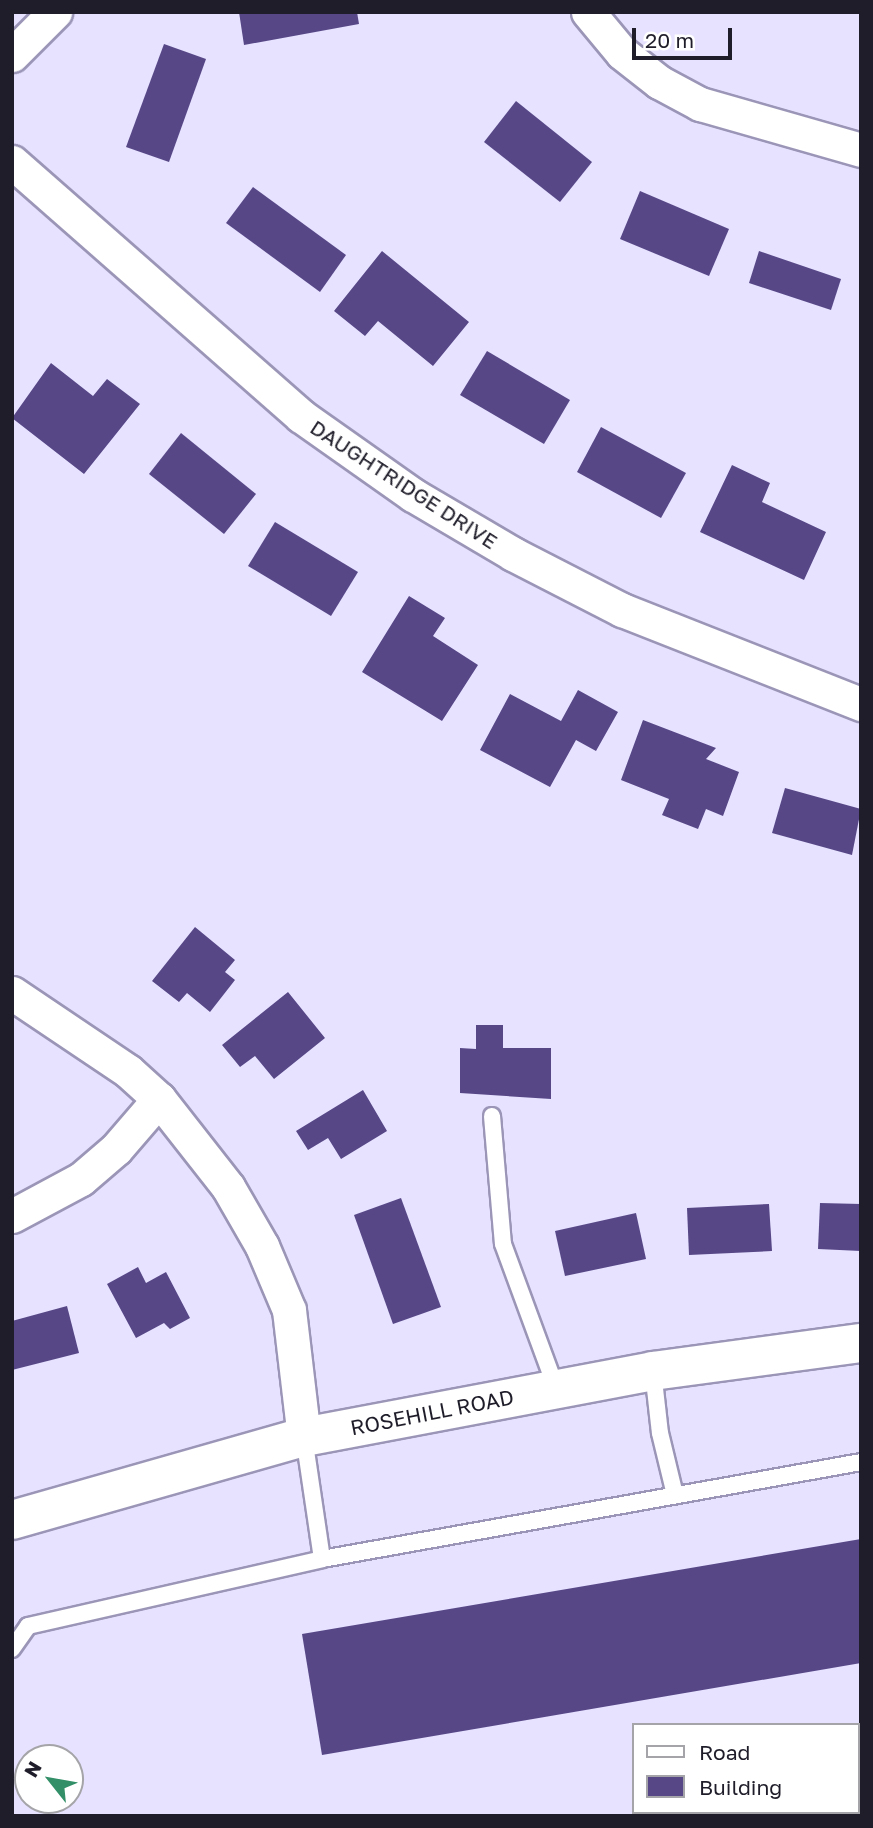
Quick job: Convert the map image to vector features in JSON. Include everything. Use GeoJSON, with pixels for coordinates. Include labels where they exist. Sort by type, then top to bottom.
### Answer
{"type":"FeatureCollection","features":[{"type":"Feature","properties":{"kind":"main road","name":"ROSEHILL ROAD"},"geometry":{"type":"LineString","coordinates":[[12,1520],[304,1437],[653,1371],[861,1343]]}},
{"type":"Feature","properties":{"kind":"street"},"geometry":{"type":"LineString","coordinates":[[12,55],[55,12]]}},
{"type":"Feature","properties":{"kind":"street"},"geometry":{"type":"LineString","coordinates":[[588,12],[622,54],[659,82],[700,104],[861,150]]}},
{"type":"Feature","properties":{"kind":"street","name":"DAUGHTRIDGE DRIVE"},"geometry":{"type":"LineString","coordinates":[[12,162],[301,416],[414,495],[513,555],[622,610],[861,704]]}},
{"type":"Feature","properties":{"kind":"street"},"geometry":{"type":"LineString","coordinates":[[12,993],[128,1072],[159,1099],[228,1187],[267,1259],[289,1310],[304,1437]]}},
{"type":"Feature","properties":{"kind":"street"},"geometry":{"type":"LineString","coordinates":[[12,1216],[80,1180],[116,1149],[159,1099]]}},
{"type":"Feature","properties":{"kind":"lane"},"geometry":{"type":"LineString","coordinates":[[492,1116],[503,1244],[556,1388]]}},
{"type":"Feature","properties":{"kind":"lane"},"geometry":{"type":"LineString","coordinates":[[653,1371],[660,1433],[675,1495]]}},
{"type":"Feature","properties":{"kind":"lane"},"geometry":{"type":"LineString","coordinates":[[304,1437],[322,1559]]}},
{"type":"Feature","properties":{"kind":"lane"},"geometry":{"type":"LineString","coordinates":[[12,1649],[29,1626],[322,1559],[861,1462]]}},
{"type":"Feature","properties":{"kind":"building"},"geometry":{"type":"Polygon","coordinates":[[[239,12],[357,12],[359,24],[244,45],[239,12]]]}},
{"type":"Feature","properties":{"kind":"building"},"geometry":{"type":"Polygon","coordinates":[[[164,44],[206,59],[169,162],[126,147],[164,44]]]}},
{"type":"Feature","properties":{"kind":"building"},"geometry":{"type":"Polygon","coordinates":[[[516,101],[592,162],[560,202],[484,142],[516,101]]]}},
{"type":"Feature","properties":{"kind":"building"},"geometry":{"type":"Polygon","coordinates":[[[253,187],[346,255],[320,292],[226,223],[253,187]]]}},
{"type":"Feature","properties":{"kind":"building"},"geometry":{"type":"Polygon","coordinates":[[[640,191],[729,229],[709,276],[620,239],[640,191]]]}},
{"type":"Feature","properties":{"kind":"building"},"geometry":{"type":"Polygon","coordinates":[[[382,251],[469,322],[433,366],[378,321],[365,336],[334,311],[382,251]]]}},
{"type":"Feature","properties":{"kind":"building"},"geometry":{"type":"Polygon","coordinates":[[[759,251],[841,279],[831,310],[749,283],[759,251]]]}},
{"type":"Feature","properties":{"kind":"building"},"geometry":{"type":"Polygon","coordinates":[[[487,351],[570,400],[544,444],[460,395],[487,351]]]}},
{"type":"Feature","properties":{"kind":"building"},"geometry":{"type":"Polygon","coordinates":[[[51,363],[93,396],[107,379],[140,404],[84,474],[12,418],[51,363]]]}},
{"type":"Feature","properties":{"kind":"building"},"geometry":{"type":"Polygon","coordinates":[[[601,427],[686,473],[661,518],[577,472],[601,427]]]}},
{"type":"Feature","properties":{"kind":"building"},"geometry":{"type":"Polygon","coordinates":[[[181,433],[256,494],[224,534],[149,474],[181,433]]]}},
{"type":"Feature","properties":{"kind":"building"},"geometry":{"type":"Polygon","coordinates":[[[732,465],[770,483],[762,502],[826,532],[804,580],[700,532],[732,465]]]}},
{"type":"Feature","properties":{"kind":"building"},"geometry":{"type":"Polygon","coordinates":[[[275,522],[358,572],[331,616],[248,566],[275,522]]]}},
{"type":"Feature","properties":{"kind":"building"},"geometry":{"type":"Polygon","coordinates":[[[409,596],[445,618],[433,636],[478,665],[442,721],[362,672],[409,596]]]}},
{"type":"Feature","properties":{"kind":"building"},"geometry":{"type":"Polygon","coordinates":[[[578,690],[618,712],[596,751],[576,740],[550,787],[480,750],[510,694],[561,721],[578,690]]]}},
{"type":"Feature","properties":{"kind":"building"},"geometry":{"type":"Polygon","coordinates":[[[643,720],[716,748],[706,759],[739,772],[723,816],[706,809],[698,829],[662,815],[669,799],[621,780],[643,720]]]}},
{"type":"Feature","properties":{"kind":"building"},"geometry":{"type":"Polygon","coordinates":[[[785,788],[861,809],[852,855],[772,833],[785,788]]]}},
{"type":"Feature","properties":{"kind":"building"},"geometry":{"type":"Polygon","coordinates":[[[195,927],[235,960],[225,972],[235,980],[210,1012],[187,993],[179,1002],[152,981],[195,927]]]}},
{"type":"Feature","properties":{"kind":"building"},"geometry":{"type":"Polygon","coordinates":[[[288,992],[325,1038],[274,1079],[255,1056],[240,1067],[222,1045],[288,992]]]}},
{"type":"Feature","properties":{"kind":"building"},"geometry":{"type":"Polygon","coordinates":[[[476,1025],[503,1025],[503,1048],[551,1048],[551,1099],[460,1093],[460,1048],[476,1049],[476,1025]]]}},
{"type":"Feature","properties":{"kind":"building"},"geometry":{"type":"Polygon","coordinates":[[[363,1090],[387,1131],[341,1159],[328,1138],[308,1150],[296,1131],[363,1090]]]}},
{"type":"Feature","properties":{"kind":"building"},"geometry":{"type":"Polygon","coordinates":[[[401,1198],[441,1307],[393,1324],[354,1215],[401,1198]]]}},
{"type":"Feature","properties":{"kind":"building"},"geometry":{"type":"Polygon","coordinates":[[[820,1203],[861,1204],[861,1251],[818,1249],[820,1203]]]}},
{"type":"Feature","properties":{"kind":"building"},"geometry":{"type":"Polygon","coordinates":[[[769,1204],[772,1251],[689,1255],[687,1208],[769,1204]]]}},
{"type":"Feature","properties":{"kind":"building"},"geometry":{"type":"Polygon","coordinates":[[[636,1213],[646,1259],[565,1276],[555,1231],[636,1213]]]}},
{"type":"Feature","properties":{"kind":"building"},"geometry":{"type":"Polygon","coordinates":[[[138,1267],[146,1283],[166,1272],[190,1318],[170,1329],[164,1323],[136,1338],[107,1284],[138,1267]]]}},
{"type":"Feature","properties":{"kind":"building"},"geometry":{"type":"Polygon","coordinates":[[[67,1306],[79,1353],[12,1370],[12,1321],[67,1306]]]}},
{"type":"Feature","properties":{"kind":"building"},"geometry":{"type":"Polygon","coordinates":[[[861,1539],[861,1663],[322,1755],[302,1634],[861,1539]]]}}]}
